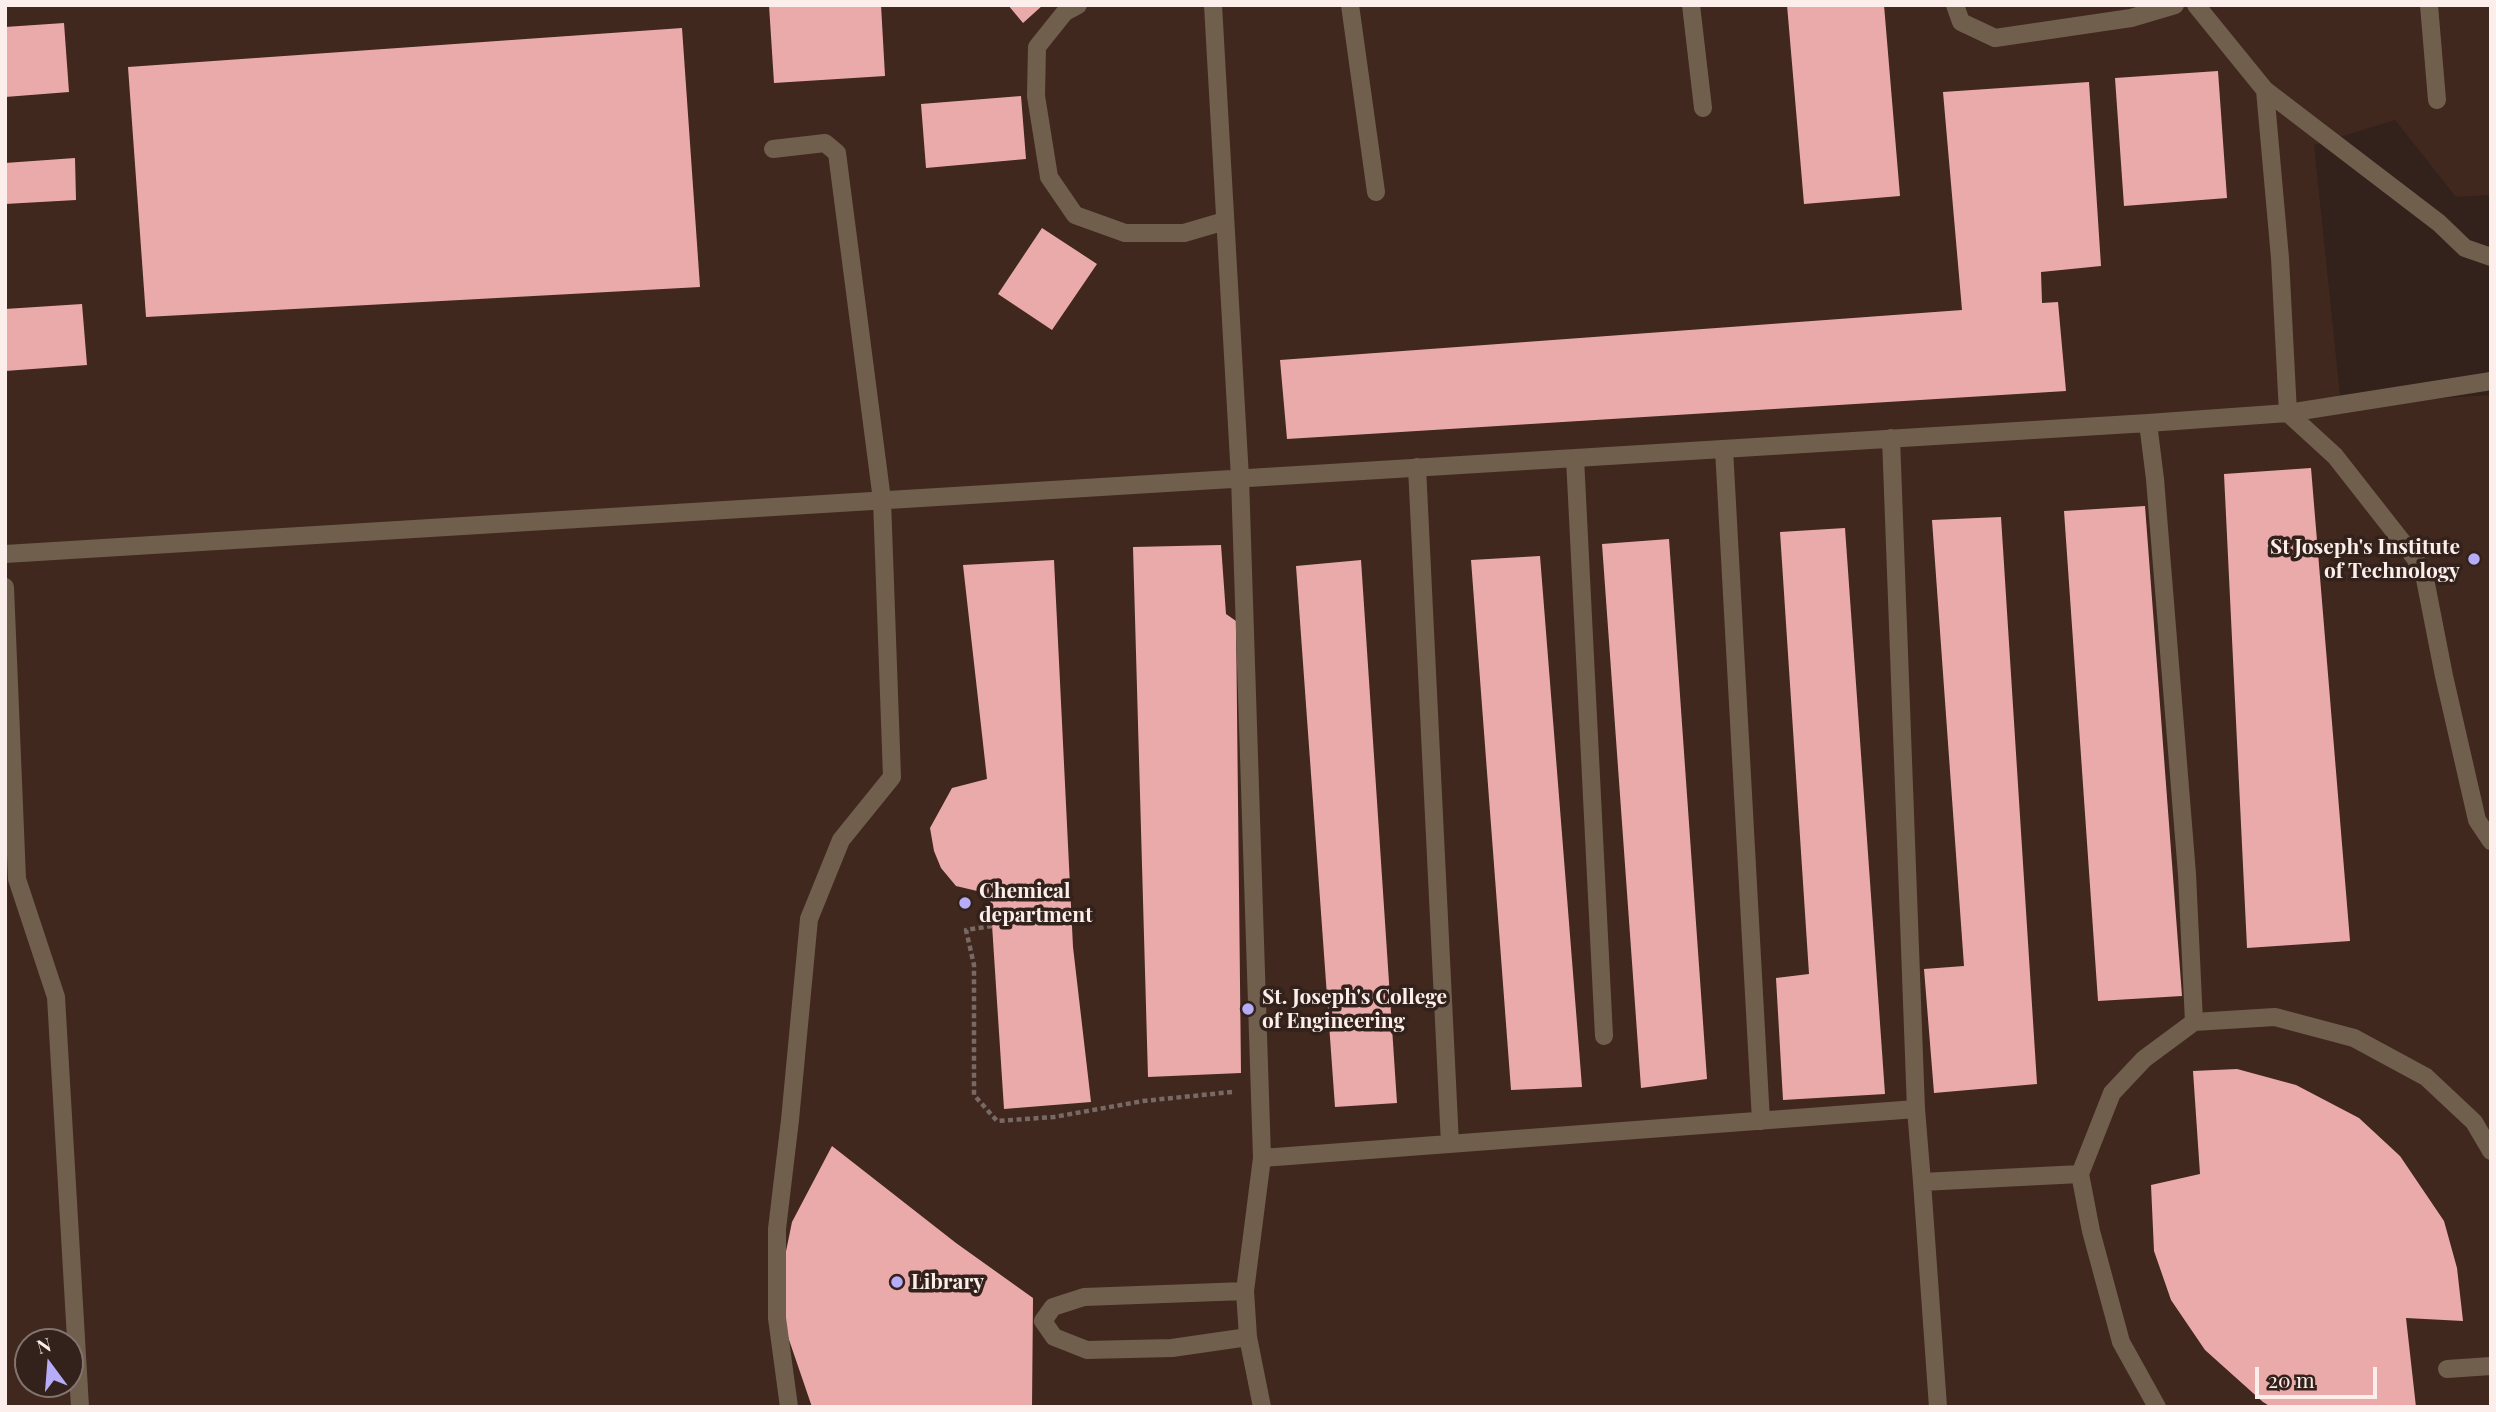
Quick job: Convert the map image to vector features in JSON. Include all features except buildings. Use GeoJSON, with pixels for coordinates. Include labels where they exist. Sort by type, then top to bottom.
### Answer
{"type":"FeatureCollection","features":[{"type":"Feature","properties":{"kind":"lane"},"geometry":{"type":"LineString","coordinates":[[1078,5],[1065,12],[1037,47],[1036,96],[1049,177],[1075,215],[1125,233],[1184,233],[1225,222]]}},
{"type":"Feature","properties":{"kind":"lane"},"geometry":{"type":"LineString","coordinates":[[1213,5],[1240,478],[1262,1158],[1245,1291],[1248,1337],[1262,1407]]}},
{"type":"Feature","properties":{"kind":"lane"},"geometry":{"type":"LineString","coordinates":[[1350,5],[1376,192]]}},
{"type":"Feature","properties":{"kind":"lane"},"geometry":{"type":"LineString","coordinates":[[1691,5],[1703,108]]}},
{"type":"Feature","properties":{"kind":"lane"},"geometry":{"type":"LineString","coordinates":[[1955,5],[1961,22],[1995,38],[2131,18],[2175,5]]}},
{"type":"Feature","properties":{"kind":"lane"},"geometry":{"type":"LineString","coordinates":[[2196,5],[2265,90],[2439,223],[2465,248],[2491,257]]}},
{"type":"Feature","properties":{"kind":"lane"},"geometry":{"type":"LineString","coordinates":[[2429,5],[2437,100]]}},
{"type":"Feature","properties":{"kind":"lane"},"geometry":{"type":"LineString","coordinates":[[2265,90],[2280,258],[2288,412],[2335,456],[2415,558],[2425,579],[2477,820],[2491,841]]}},
{"type":"Feature","properties":{"kind":"lane"},"geometry":{"type":"LineString","coordinates":[[773,149],[825,143],[837,153],[882,500],[892,777],[842,840],[809,919],[777,1229],[777,1318],[789,1407]]}},
{"type":"Feature","properties":{"kind":"lane"},"geometry":{"type":"LineString","coordinates":[[5,554],[2148,423],[2288,412],[2491,381]]}},
{"type":"Feature","properties":{"kind":"lane"},"geometry":{"type":"LineString","coordinates":[[2148,423],[2187,874],[2194,1022]]}},
{"type":"Feature","properties":{"kind":"lane"},"geometry":{"type":"LineString","coordinates":[[1891,438],[1916,1109],[1938,1407]]}},
{"type":"Feature","properties":{"kind":"lane"},"geometry":{"type":"LineString","coordinates":[[1724,449],[1761,1121]]}},
{"type":"Feature","properties":{"kind":"lane"},"geometry":{"type":"LineString","coordinates":[[1575,458],[1604,1036]]}},
{"type":"Feature","properties":{"kind":"lane"},"geometry":{"type":"LineString","coordinates":[[1417,467],[1450,1144]]}},
{"type":"Feature","properties":{"kind":"lane"},"geometry":{"type":"LineString","coordinates":[[5,587],[17,879],[56,997],[80,1407]]}},
{"type":"Feature","properties":{"kind":"lane"},"geometry":{"type":"LineString","coordinates":[[2157,1407],[2121,1342],[2091,1231],[2080,1174],[2112,1093],[2144,1059],[2194,1022],[2276,1017],[2354,1038],[2426,1077],[2474,1122],[2491,1151]]}},
{"type":"Feature","properties":{"kind":"lane"},"geometry":{"type":"LineString","coordinates":[[1262,1158],[1916,1109]]}},
{"type":"Feature","properties":{"kind":"lane"},"geometry":{"type":"LineString","coordinates":[[1922,1182],[2080,1174]]}},
{"type":"Feature","properties":{"kind":"lane"},"geometry":{"type":"LineString","coordinates":[[1245,1291],[1084,1297],[1053,1307],[1043,1321],[1054,1337],[1087,1350],[1172,1348],[1248,1337]]}},
{"type":"Feature","properties":{"kind":"lane"},"geometry":{"type":"LineString","coordinates":[[2447,1369],[2491,1366]]}},
{"type":"Feature","properties":{"kind":"path"},"geometry":{"type":"LineString","coordinates":[[992,926],[966,930],[974,965],[974,1095],[997,1121],[1054,1117],[1143,1101],[1242,1091],[1261,1123]]}},
{"type":"Feature","properties":{"kind":"shaded area","name":"St. Joseph's College of Engineering"},"geometry":{"type":"Polygon","coordinates":[[[5,5],[2491,5],[2491,195],[2456,197],[2395,120],[2314,145],[2341,405],[2491,395],[2491,1407],[5,1407],[5,5]]]}},
{"type":"Feature","properties":{"kind":"place","name":"St Joseph's Institute of Technology"},"geometry":{"type":"Point","coordinates":[2474,559]}},
{"type":"Feature","properties":{"kind":"place","name":"Chemical department"},"geometry":{"type":"Point","coordinates":[965,903]}},
{"type":"Feature","properties":{"kind":"place","name":"St. Joseph's College of Engineering"},"geometry":{"type":"Point","coordinates":[1248,1009]}},
{"type":"Feature","properties":{"kind":"place","name":"Library"},"geometry":{"type":"Point","coordinates":[897,1282]}}]}
